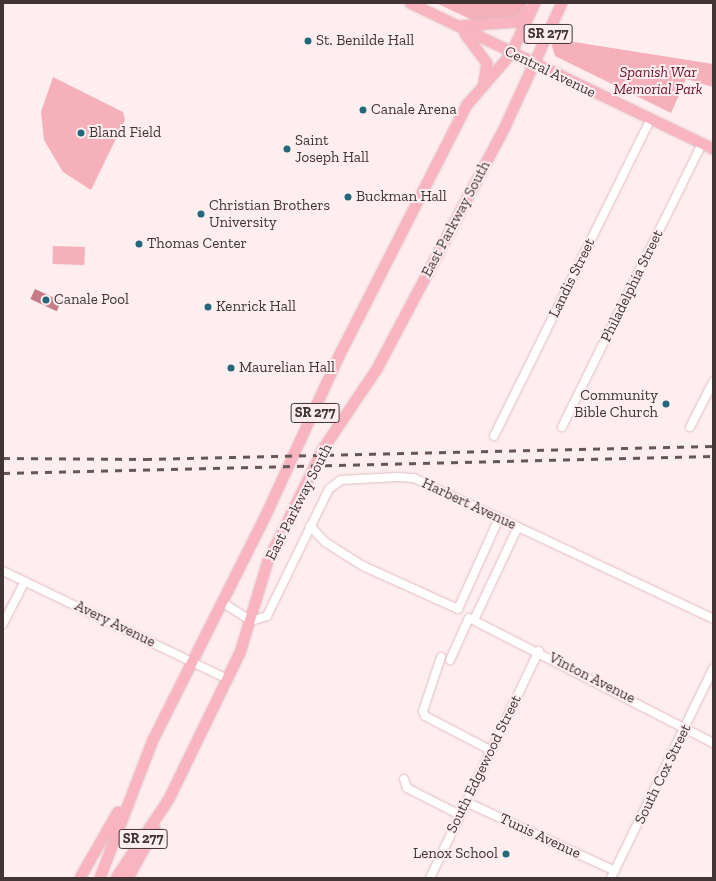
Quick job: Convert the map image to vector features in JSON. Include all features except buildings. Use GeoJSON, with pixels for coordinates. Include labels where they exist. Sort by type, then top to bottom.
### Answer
{"type":"FeatureCollection","features":[{"type":"Feature","properties":{"kind":"main road","name":"Central Avenue"},"geometry":{"type":"LineString","coordinates":[[410,3],[512,54],[713,149]]}},
{"type":"Feature","properties":{"kind":"main road","name":"East Parkway South"},"geometry":{"type":"LineString","coordinates":[[116,878],[169,799],[227,678],[251,621],[268,561],[324,449],[377,370],[535,65],[562,3]]}},
{"type":"Feature","properties":{"kind":"main road"},"geometry":{"type":"LineString","coordinates":[[456,26],[517,22],[535,4]]}},
{"type":"Feature","properties":{"kind":"main road","name":"East Parkway South"},"geometry":{"type":"LineString","coordinates":[[100,878],[135,783],[190,660],[222,602],[321,402],[343,349],[467,105],[512,54],[535,4]]}},
{"type":"Feature","properties":{"kind":"main road"},"geometry":{"type":"LineString","coordinates":[[456,26],[474,42],[487,63],[483,86]]}},
{"type":"Feature","properties":{"kind":"main road"},"geometry":{"type":"LineString","coordinates":[[80,878],[135,783]]}},
{"type":"Feature","properties":{"kind":"main road"},"geometry":{"type":"LineString","coordinates":[[134,878],[169,799]]}},
{"type":"Feature","properties":{"kind":"main road"},"geometry":{"type":"LineString","coordinates":[[128,878],[145,852]]}},
{"type":"Feature","properties":{"kind":"street","name":"Landis Street"},"geometry":{"type":"LineString","coordinates":[[494,436],[650,120]]}},
{"type":"Feature","properties":{"kind":"street","name":"Philadelphia Street"},"geometry":{"type":"LineString","coordinates":[[562,427],[702,144]]}},
{"type":"Feature","properties":{"kind":"street"},"geometry":{"type":"LineString","coordinates":[[690,427],[713,382]]}},
{"type":"Feature","properties":{"kind":"street","name":"Harbert Avenue"},"geometry":{"type":"LineString","coordinates":[[251,621],[266,616],[329,489],[341,480],[398,477],[414,478],[713,619]]}},
{"type":"Feature","properties":{"kind":"street"},"geometry":{"type":"LineString","coordinates":[[310,526],[325,542],[363,566],[458,609],[499,518]]}},
{"type":"Feature","properties":{"kind":"street"},"geometry":{"type":"LineString","coordinates":[[450,660],[518,527]]}},
{"type":"Feature","properties":{"kind":"street","name":"Avery Avenue"},"geometry":{"type":"LineString","coordinates":[[3,571],[227,678]]}},
{"type":"Feature","properties":{"kind":"street"},"geometry":{"type":"LineString","coordinates":[[3,624],[25,581]]}},
{"type":"Feature","properties":{"kind":"street"},"geometry":{"type":"LineString","coordinates":[[222,602],[251,621]]}},
{"type":"Feature","properties":{"kind":"street","name":"Vinton Avenue"},"geometry":{"type":"LineString","coordinates":[[471,619],[539,651],[687,726],[713,743]]}},
{"type":"Feature","properties":{"kind":"street","name":"South Edgewood Street"},"geometry":{"type":"LineString","coordinates":[[430,878],[490,750],[539,651]]}},
{"type":"Feature","properties":{"kind":"street"},"geometry":{"type":"LineString","coordinates":[[441,657],[423,711],[425,716],[490,750]]}},
{"type":"Feature","properties":{"kind":"street","name":"South Cox Street"},"geometry":{"type":"LineString","coordinates":[[613,875],[687,726],[713,669]]}},
{"type":"Feature","properties":{"kind":"street"},"geometry":{"type":"LineString","coordinates":[[404,780],[407,788],[460,815]]}},
{"type":"Feature","properties":{"kind":"street","name":"Tunis Avenue"},"geometry":{"type":"LineString","coordinates":[[466,802],[613,875]]}},
{"type":"Feature","properties":{"kind":"green space"},"geometry":{"type":"Polygon","coordinates":[[[436,3],[527,3],[520,17],[476,22],[436,3]]]}},
{"type":"Feature","properties":{"kind":"green space","name":"Spanish War Memorial Park"},"geometry":{"type":"Polygon","coordinates":[[[555,39],[713,64],[713,87],[686,79],[671,113],[555,56],[552,46],[555,39]]]}},
{"type":"Feature","properties":{"kind":"green space","name":"Bland Field"},"geometry":{"type":"Polygon","coordinates":[[[53,77],[123,112],[125,120],[91,190],[63,172],[44,140],[41,112],[53,77]]]}},
{"type":"Feature","properties":{"kind":"green space"},"geometry":{"type":"Polygon","coordinates":[[[53,246],[85,247],[84,265],[52,264],[53,246]]]}},
{"type":"Feature","properties":{"kind":"shaded area","name":"Canale Pool"},"geometry":{"type":"Polygon","coordinates":[[[35,289],[61,301],[57,311],[30,299],[35,289]]]}},
{"type":"Feature","properties":{"kind":"railway"},"geometry":{"type":"LineString","coordinates":[[3,458],[145,459],[713,446]]}},
{"type":"Feature","properties":{"kind":"railway"},"geometry":{"type":"LineString","coordinates":[[3,473],[713,456]]}},
{"type":"Feature","properties":{"kind":"place","name":"St. Benilde Hall"},"geometry":{"type":"Point","coordinates":[308,41]}},
{"type":"Feature","properties":{"kind":"place","name":"Canale Arena"},"geometry":{"type":"Point","coordinates":[363,110]}},
{"type":"Feature","properties":{"kind":"place","name":"Bland Field"},"geometry":{"type":"Point","coordinates":[81,133]}},
{"type":"Feature","properties":{"kind":"place","name":"Saint Joseph Hall"},"geometry":{"type":"Point","coordinates":[287,149]}},
{"type":"Feature","properties":{"kind":"place","name":"Buckman Hall"},"geometry":{"type":"Point","coordinates":[348,197]}},
{"type":"Feature","properties":{"kind":"place","name":"Christian Brothers University"},"geometry":{"type":"Point","coordinates":[201,214]}},
{"type":"Feature","properties":{"kind":"place","name":"Thomas Center"},"geometry":{"type":"Point","coordinates":[139,244]}},
{"type":"Feature","properties":{"kind":"place","name":"Canale Pool"},"geometry":{"type":"Point","coordinates":[46,300]}},
{"type":"Feature","properties":{"kind":"place","name":"Kenrick Hall"},"geometry":{"type":"Point","coordinates":[208,307]}},
{"type":"Feature","properties":{"kind":"place","name":"Maurelian Hall"},"geometry":{"type":"Point","coordinates":[231,368]}},
{"type":"Feature","properties":{"kind":"place","name":"Community Bible Church"},"geometry":{"type":"Point","coordinates":[666,404]}},
{"type":"Feature","properties":{"kind":"place","name":"Lenox School"},"geometry":{"type":"Point","coordinates":[506,854]}}]}
